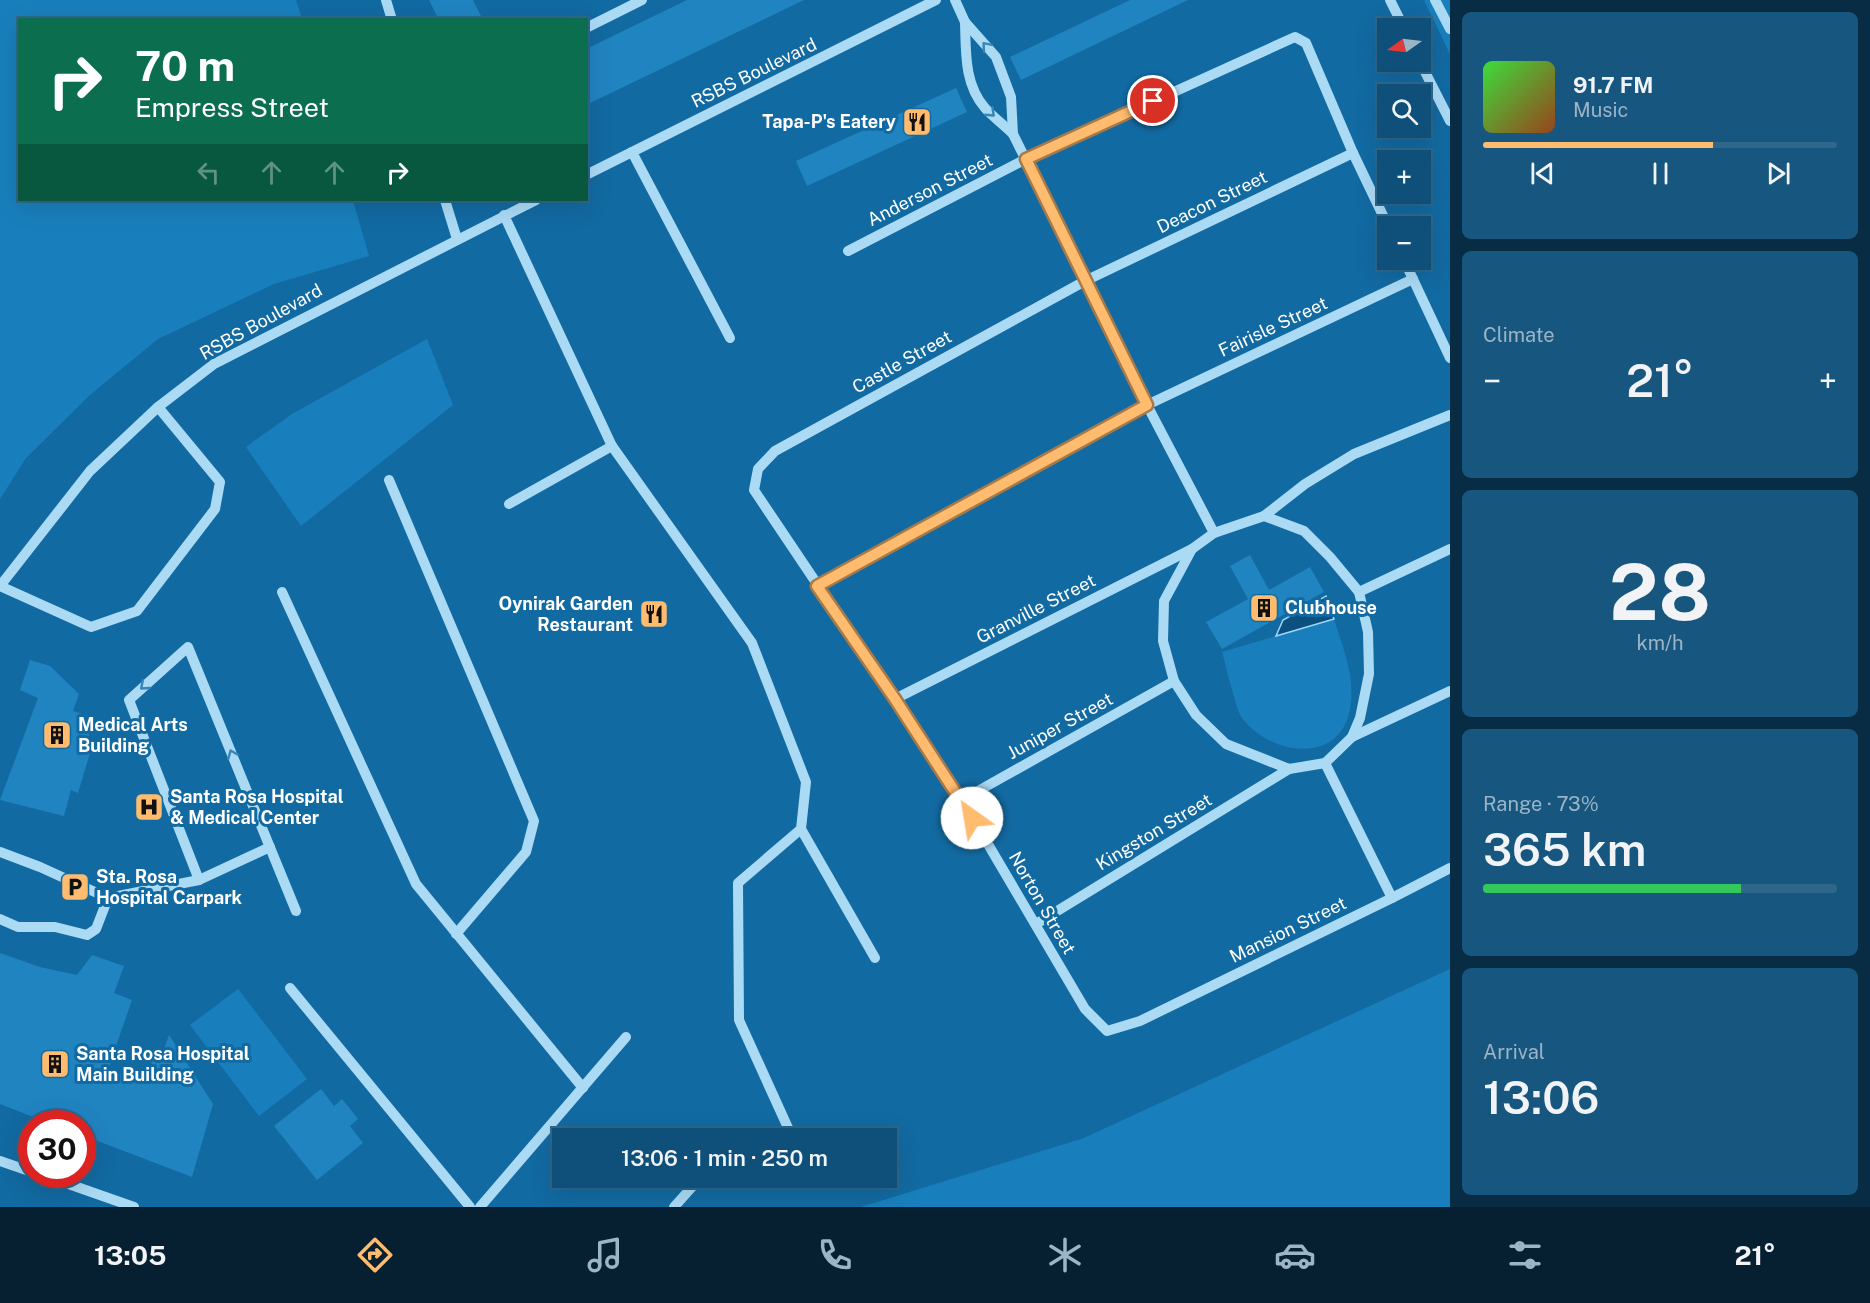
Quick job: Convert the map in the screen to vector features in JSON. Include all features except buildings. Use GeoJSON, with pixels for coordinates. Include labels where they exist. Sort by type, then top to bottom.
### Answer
{"type":"FeatureCollection","features":[{"type":"Feature","properties":{"kind":"street"},"geometry":{"type":"LineString","coordinates":[[386,0],[391,18]]}},
{"type":"Feature","properties":{"kind":"street"},"geometry":{"type":"LineString","coordinates":[[588,27],[642,0]]}},
{"type":"Feature","properties":{"kind":"street","name":"RSBS Boulevard"},"geometry":{"type":"LineString","coordinates":[[588,174],[936,0]]}},
{"type":"Feature","properties":{"kind":"street"},"geometry":{"type":"LineString","coordinates":[[955,0],[965,22],[996,57],[1011,97],[1013,134]]}},
{"type":"Feature","properties":{"kind":"street"},"geometry":{"type":"LineString","coordinates":[[1390,0],[1399,18]]}},
{"type":"Feature","properties":{"kind":"street"},"geometry":{"type":"LineString","coordinates":[[1436,0],[1450,29]]}},
{"type":"Feature","properties":{"kind":"street"},"geometry":{"type":"LineString","coordinates":[[965,22],[966,69],[975,89],[984,107],[1013,134],[1147,405],[1214,533]]}},
{"type":"Feature","properties":{"kind":"street","name":"Anderson Street"},"geometry":{"type":"LineString","coordinates":[[848,251],[1026,159],[1296,37],[1306,43],[1353,153]]}},
{"type":"Feature","properties":{"kind":"street"},"geometry":{"type":"LineString","coordinates":[[1425,72],[1450,121]]}},
{"type":"Feature","properties":{"kind":"street"},"geometry":{"type":"LineString","coordinates":[[632,152],[730,338]]}},
{"type":"Feature","properties":{"kind":"street"},"geometry":{"type":"LineString","coordinates":[[1353,153],[1383,216]]}},
{"type":"Feature","properties":{"kind":"street","name":"Deacon Street"},"geometry":{"type":"LineString","coordinates":[[1085,281],[1353,153]]}},
{"type":"Feature","properties":{"kind":"street"},"geometry":{"type":"LineString","coordinates":[[445,201],[457,239]]}},
{"type":"Feature","properties":{"kind":"street","name":"RSBS Boulevard"},"geometry":{"type":"LineString","coordinates":[[0,586],[90,471],[158,407],[214,364],[534,201]]}},
{"type":"Feature","properties":{"kind":"street"},"geometry":{"type":"LineString","coordinates":[[504,216],[612,446],[752,643],[806,782],[801,829],[875,958]]}},
{"type":"Feature","properties":{"kind":"street"},"geometry":{"type":"LineString","coordinates":[[1409,270],[1450,357]]}},
{"type":"Feature","properties":{"kind":"street","name":"Fairisle Street"},"geometry":{"type":"LineString","coordinates":[[817,586],[1147,405],[1413,279]]}},
{"type":"Feature","properties":{"kind":"street","name":"Castle Street"},"geometry":{"type":"LineString","coordinates":[[754,490],[758,469],[775,451],[1085,281]]}},
{"type":"Feature","properties":{"kind":"street"},"geometry":{"type":"LineString","coordinates":[[0,586],[91,627],[137,611],[215,509],[220,482],[158,407]]}},
{"type":"Feature","properties":{"kind":"street","name":"Granville Street"},"geometry":{"type":"LineString","coordinates":[[895,699],[1192,549],[1214,533],[1264,516],[1305,484],[1354,454],[1450,415]]}},
{"type":"Feature","properties":{"kind":"street"},"geometry":{"type":"LineString","coordinates":[[509,504],[612,446]]}},
{"type":"Feature","properties":{"kind":"street"},"geometry":{"type":"LineString","coordinates":[[389,480],[534,821],[526,852],[456,934]]}},
{"type":"Feature","properties":{"kind":"street","name":"Norton Street"},"geometry":{"type":"LineString","coordinates":[[754,490],[962,800],[1085,1009],[1107,1031],[1140,1021]]}},
{"type":"Feature","properties":{"kind":"street"},"geometry":{"type":"LineString","coordinates":[[1264,516],[1304,531],[1359,592],[1368,632],[1369,674],[1360,718],[1352,737]]}},
{"type":"Feature","properties":{"kind":"street"},"geometry":{"type":"LineString","coordinates":[[1192,549],[1164,601],[1163,641],[1174,681],[1196,715],[1226,744],[1289,769],[1324,763],[1352,737],[1450,691]]}},
{"type":"Feature","properties":{"kind":"street"},"geometry":{"type":"LineString","coordinates":[[1359,592],[1450,549]]}},
{"type":"Feature","properties":{"kind":"street"},"geometry":{"type":"LineString","coordinates":[[282,592],[416,884],[583,1088]]}},
{"type":"Feature","properties":{"kind":"street"},"geometry":{"type":"LineString","coordinates":[[199,880],[129,700],[188,647],[296,912]]}},
{"type":"Feature","properties":{"kind":"street","name":"Juniper Street"},"geometry":{"type":"LineString","coordinates":[[962,800],[1174,681]]}},
{"type":"Feature","properties":{"kind":"street"},"geometry":{"type":"LineString","coordinates":[[1324,763],[1392,898]]}},
{"type":"Feature","properties":{"kind":"street","name":"Kingston Street"},"geometry":{"type":"LineString","coordinates":[[1036,924],[1289,769]]}},
{"type":"Feature","properties":{"kind":"street"},"geometry":{"type":"LineString","coordinates":[[788,1128],[739,1020],[738,883],[801,829]]}},
{"type":"Feature","properties":{"kind":"street"},"geometry":{"type":"LineString","coordinates":[[0,852],[40,867],[108,898],[199,880],[270,848]]}},
{"type":"Feature","properties":{"kind":"street","name":"Mansion Street"},"geometry":{"type":"LineString","coordinates":[[1140,1021],[1450,868]]}},
{"type":"Feature","properties":{"kind":"street"},"geometry":{"type":"LineString","coordinates":[[0,919],[18,927],[55,927],[87,935],[96,929],[108,898]]}},
{"type":"Feature","properties":{"kind":"street"},"geometry":{"type":"LineString","coordinates":[[290,988],[470,1207]]}},
{"type":"Feature","properties":{"kind":"street"},"geometry":{"type":"LineString","coordinates":[[480,1207],[626,1037]]}},
{"type":"Feature","properties":{"kind":"street"},"geometry":{"type":"LineString","coordinates":[[0,1161],[18,1167]]}},
{"type":"Feature","properties":{"kind":"street"},"geometry":{"type":"LineString","coordinates":[[80,1188],[134,1207]]}},
{"type":"Feature","properties":{"kind":"street"},"geometry":{"type":"LineString","coordinates":[[674,1207],[691,1188]]}},
{"type":"Feature","properties":{"kind":"shaded area"},"geometry":{"type":"Polygon","coordinates":[[[0,0],[296,0],[302,18],[18,18],[18,201],[353,201],[369,256],[274,284],[158,339],[91,394],[26,458],[0,499],[0,0]]]}},
{"type":"Feature","properties":{"kind":"shaded area"},"geometry":{"type":"Polygon","coordinates":[[[1424,0],[1450,0],[1450,54],[1424,0]]]}},
{"type":"Feature","properties":{"kind":"shaded area"},"geometry":{"type":"Polygon","coordinates":[[[427,339],[453,405],[301,526],[246,447],[292,414],[427,339]]]}},
{"type":"Feature","properties":{"kind":"shaded area"},"geometry":{"type":"Polygon","coordinates":[[[1326,596],[1334,619],[1276,636],[1283,620],[1326,596]]]}},
{"type":"Feature","properties":{"kind":"shaded area"},"geometry":{"type":"Polygon","coordinates":[[[1334,619],[1350,675],[1350,709],[1344,727],[1333,739],[1319,746],[1303,749],[1286,747],[1255,731],[1242,718],[1222,652],[1334,619]]]}},
{"type":"Feature","properties":{"kind":"shaded area"},"geometry":{"type":"Polygon","coordinates":[[[1450,969],[1450,1207],[861,1207],[1084,1138],[1450,969]]]}},
{"type":"Feature","properties":{"kind":"shaded area"},"geometry":{"type":"Polygon","coordinates":[[[238,989],[307,1079],[259,1116],[190,1025],[238,989]]]}},
{"type":"Feature","properties":{"kind":"place","name":"Tapa-P's Eatery"},"geometry":{"type":"Point","coordinates":[917,122]}},
{"type":"Feature","properties":{"kind":"place","name":"Clubhouse"},"geometry":{"type":"Point","coordinates":[1264,608]}},
{"type":"Feature","properties":{"kind":"place","name":"Oynirak Garden Restaurant"},"geometry":{"type":"Point","coordinates":[654,614]}},
{"type":"Feature","properties":{"kind":"place","name":"Medical Arts Building"},"geometry":{"type":"Point","coordinates":[57,735]}},
{"type":"Feature","properties":{"kind":"place","name":"Santa Rosa Hospital & Medical Center"},"geometry":{"type":"Point","coordinates":[149,807]}},
{"type":"Feature","properties":{"kind":"place","name":"Sta. Rosa Hospital Carpark"},"geometry":{"type":"Point","coordinates":[75,887]}},
{"type":"Feature","properties":{"kind":"place","name":"Santa Rosa Hospital Main Building"},"geometry":{"type":"Point","coordinates":[55,1064]}},
{"type":"Feature","properties":{"kind":"route"},"geometry":{"type":"LineString","coordinates":[[972,818],[895,699],[817,586],[1147,405],[1026,159],[1153,101]]}}]}
